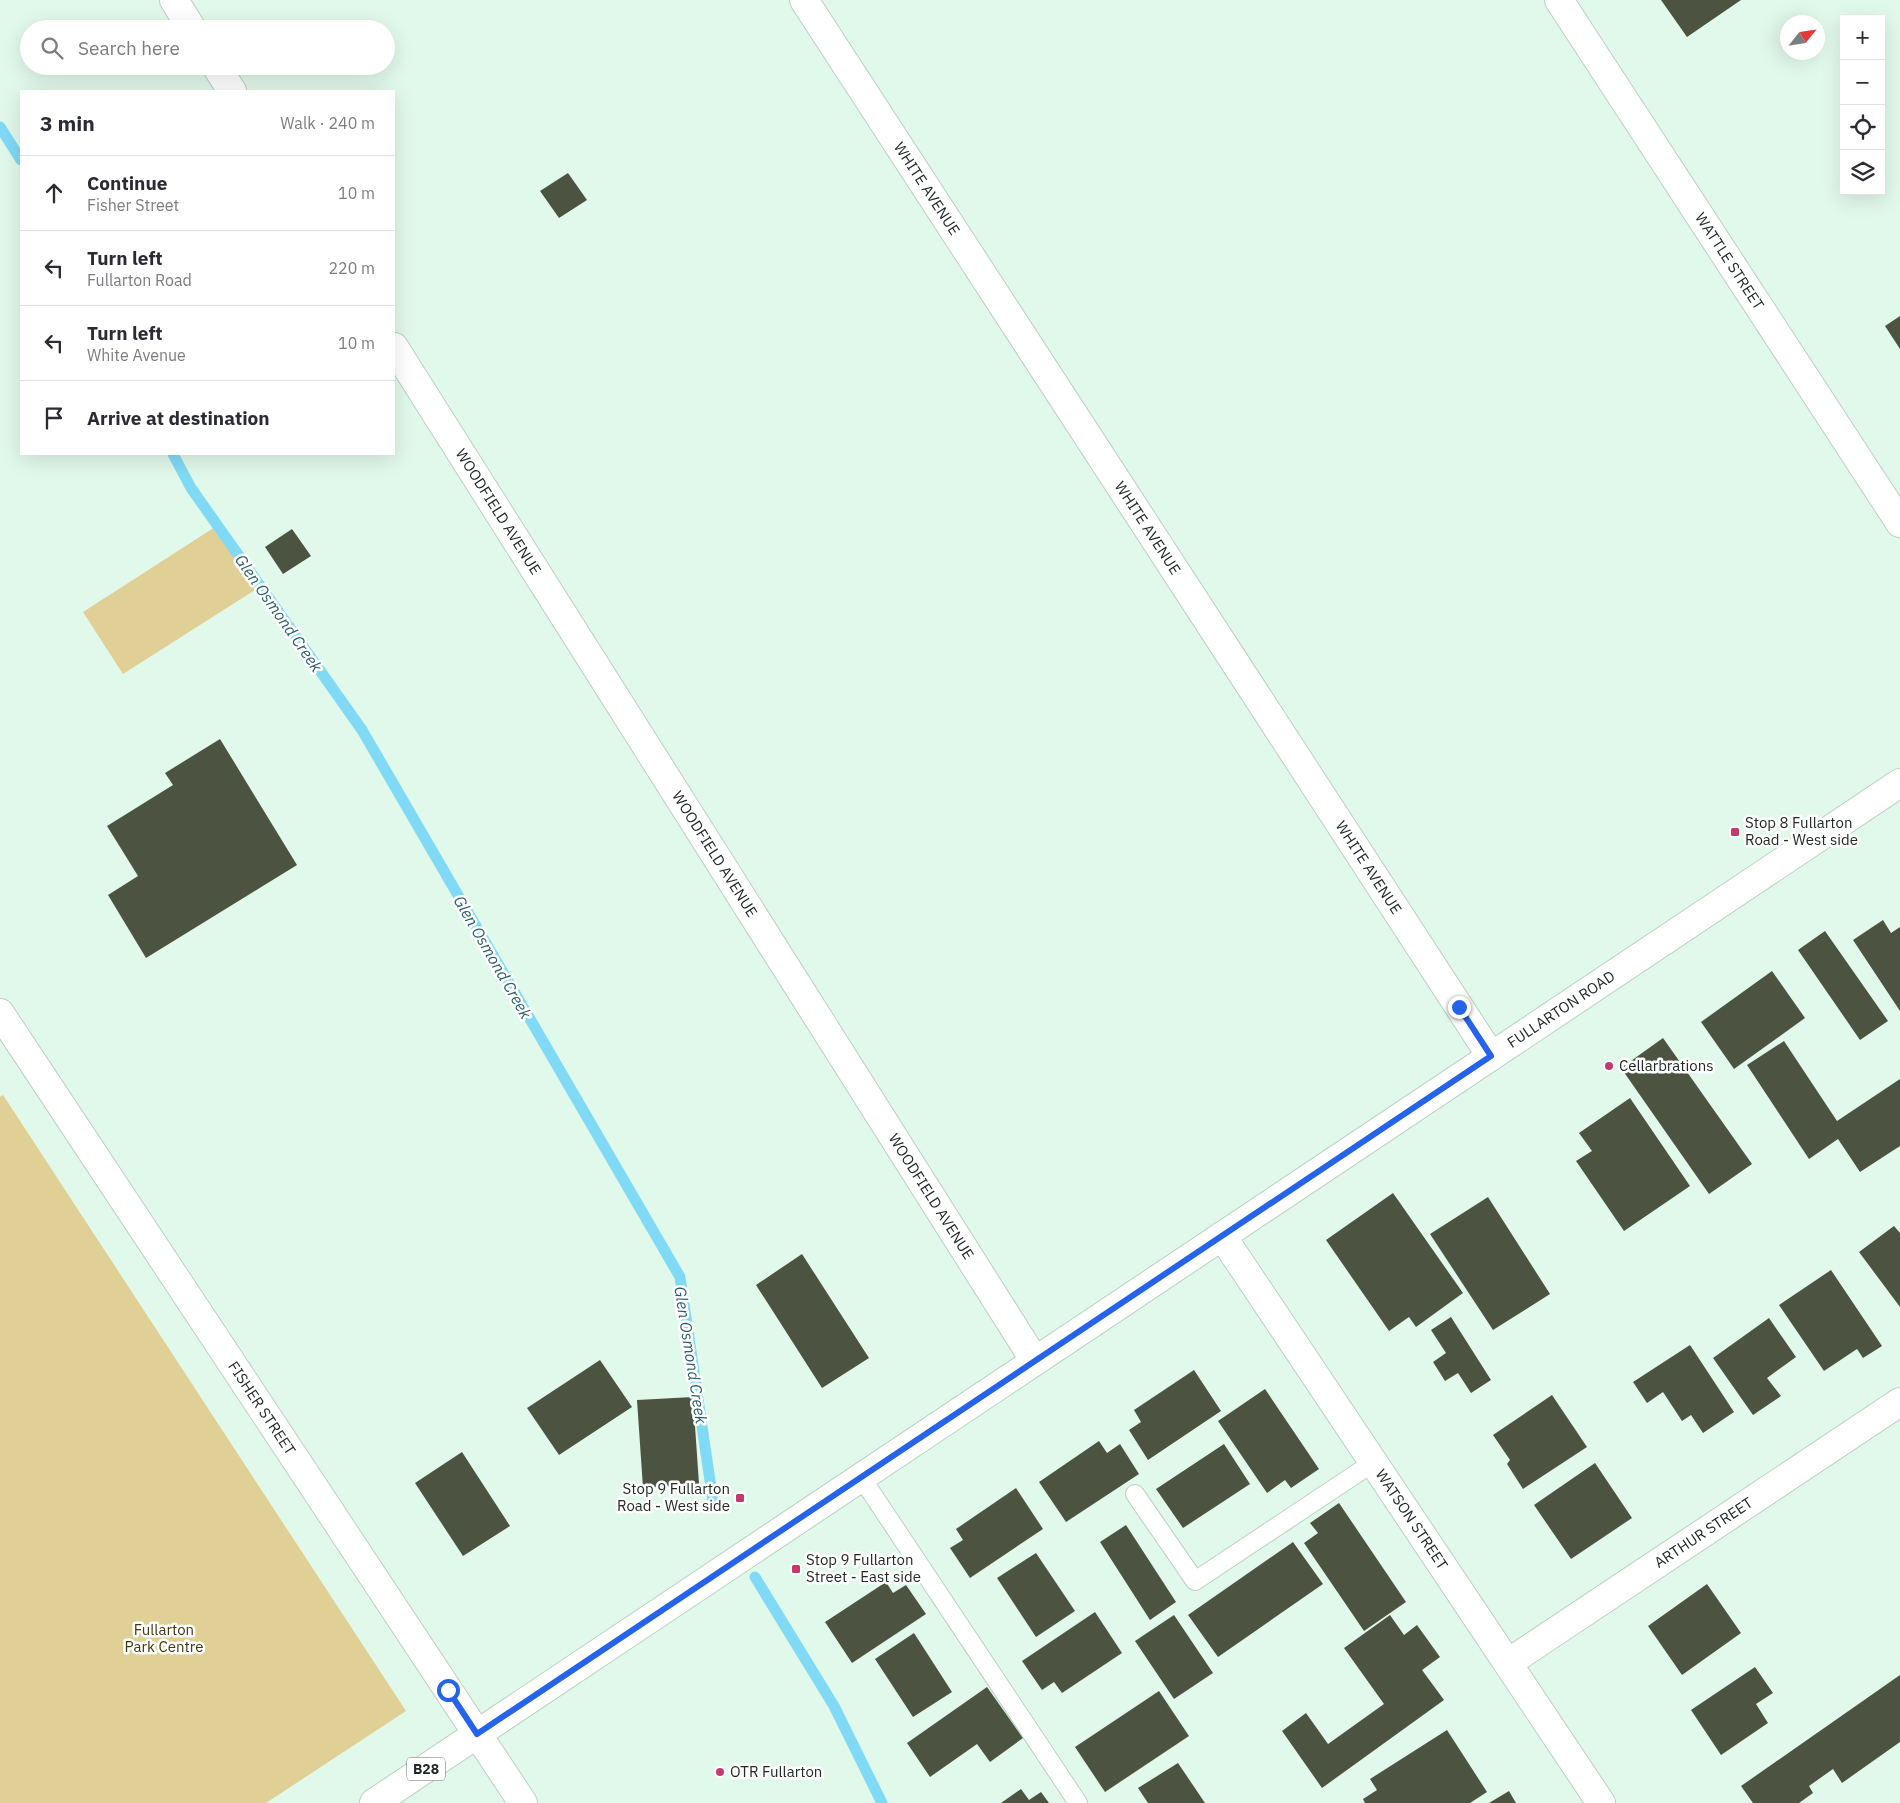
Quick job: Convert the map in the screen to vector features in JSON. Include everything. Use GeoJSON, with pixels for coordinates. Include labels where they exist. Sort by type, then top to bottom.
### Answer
{"type":"FeatureCollection","features":[{"type":"Feature","properties":{"kind":"street"},"geometry":{"type":"LineString","coordinates":[[174,0],[186,20]]}},
{"type":"Feature","properties":{"kind":"street","name":"WHITE AVENUE"},"geometry":{"type":"LineString","coordinates":[[804,0],[1491,1056]]}},
{"type":"Feature","properties":{"kind":"street","name":"WATTLE STREET"},"geometry":{"type":"LineString","coordinates":[[1559,0],[1900,523]]}},
{"type":"Feature","properties":{"kind":"street"},"geometry":{"type":"LineString","coordinates":[[222,75],[231,90]]}},
{"type":"Feature","properties":{"kind":"street","name":"WOODFIELD AVENUE"},"geometry":{"type":"LineString","coordinates":[[395,349],[1036,1361]]}},
{"type":"Feature","properties":{"kind":"street","name":"FULLARTON ROAD"},"geometry":{"type":"LineString","coordinates":[[374,1803],[1900,783]]}},
{"type":"Feature","properties":{"kind":"street","name":"FISHER STREET"},"geometry":{"type":"LineString","coordinates":[[0,1013],[522,1803]]}},
{"type":"Feature","properties":{"kind":"street","name":"WATSON STREET"},"geometry":{"type":"LineString","coordinates":[[1222,1236],[1601,1803]]}},
{"type":"Feature","properties":{"kind":"street","name":"ARTHUR STREET"},"geometry":{"type":"LineString","coordinates":[[1508,1663],[1900,1402]]}},
{"type":"Feature","properties":{"kind":"lane"},"geometry":{"type":"LineString","coordinates":[[1135,1494],[1195,1581],[1374,1462]]}},
{"type":"Feature","properties":{"kind":"lane"},"geometry":{"type":"LineString","coordinates":[[861,1477],[1078,1803]]}},
{"type":"Feature","properties":{"kind":"green space"},"geometry":{"type":"Polygon","coordinates":[[[215,527],[255,590],[123,674],[83,612],[215,527]]]}},
{"type":"Feature","properties":{"kind":"green space","name":"Fullarton Park Centre"},"geometry":{"type":"Polygon","coordinates":[[[3,1095],[406,1711],[266,1803],[0,1803],[0,1097],[3,1095]]]}},
{"type":"Feature","properties":{"kind":"building"},"geometry":{"type":"Polygon","coordinates":[[[1661,0],[1741,0],[1687,37],[1661,0]]]}},
{"type":"Feature","properties":{"kind":"building"},"geometry":{"type":"Polygon","coordinates":[[[568,173],[587,200],[559,218],[540,191],[568,173]]]}},
{"type":"Feature","properties":{"kind":"building"},"geometry":{"type":"Polygon","coordinates":[[[1900,316],[1900,349],[1885,326],[1900,316]]]}},
{"type":"Feature","properties":{"kind":"building"},"geometry":{"type":"Polygon","coordinates":[[[292,529],[311,556],[283,574],[265,547],[292,529]]]}},
{"type":"Feature","properties":{"kind":"building"},"geometry":{"type":"Polygon","coordinates":[[[220,739],[297,865],[146,958],[108,895],[138,876],[107,826],[173,785],[165,773],[220,739]]]}},
{"type":"Feature","properties":{"kind":"building"},"geometry":{"type":"Polygon","coordinates":[[[1883,920],[1891,933],[1900,927],[1900,1011],[1853,940],[1883,920]]]}},
{"type":"Feature","properties":{"kind":"building"},"geometry":{"type":"Polygon","coordinates":[[[1825,931],[1888,1021],[1860,1040],[1798,950],[1825,931]]]}},
{"type":"Feature","properties":{"kind":"building"},"geometry":{"type":"Polygon","coordinates":[[[1772,971],[1805,1018],[1734,1069],[1701,1022],[1772,971]]]}},
{"type":"Feature","properties":{"kind":"building"},"geometry":{"type":"Polygon","coordinates":[[[1663,1038],[1752,1164],[1709,1194],[1621,1068],[1663,1038]]]}},
{"type":"Feature","properties":{"kind":"building"},"geometry":{"type":"Polygon","coordinates":[[[1784,1041],[1837,1121],[1900,1079],[1900,1146],[1860,1172],[1838,1139],[1809,1159],[1747,1065],[1784,1041]]]}},
{"type":"Feature","properties":{"kind":"building"},"geometry":{"type":"Polygon","coordinates":[[[1630,1098],[1690,1186],[1624,1231],[1576,1161],[1592,1151],[1579,1133],[1630,1098]]]}},
{"type":"Feature","properties":{"kind":"building"},"geometry":{"type":"Polygon","coordinates":[[[1393,1193],[1463,1293],[1416,1327],[1409,1317],[1389,1331],[1326,1240],[1393,1193]]]}},
{"type":"Feature","properties":{"kind":"building"},"geometry":{"type":"Polygon","coordinates":[[[1488,1197],[1550,1294],[1493,1330],[1430,1234],[1488,1197]]]}},
{"type":"Feature","properties":{"kind":"building"},"geometry":{"type":"Polygon","coordinates":[[[1894,1226],[1900,1233],[1900,1307],[1859,1252],[1894,1226]]]}},
{"type":"Feature","properties":{"kind":"building"},"geometry":{"type":"Polygon","coordinates":[[[802,1254],[869,1358],[822,1388],[756,1285],[802,1254]]]}},
{"type":"Feature","properties":{"kind":"building"},"geometry":{"type":"Polygon","coordinates":[[[1831,1270],[1882,1346],[1863,1358],[1857,1349],[1824,1371],[1779,1305],[1831,1270]]]}},
{"type":"Feature","properties":{"kind":"building"},"geometry":{"type":"Polygon","coordinates":[[[1451,1317],[1491,1380],[1471,1393],[1458,1373],[1445,1381],[1433,1362],[1446,1353],[1431,1330],[1451,1317]]]}},
{"type":"Feature","properties":{"kind":"building"},"geometry":{"type":"Polygon","coordinates":[[[1769,1318],[1796,1357],[1767,1378],[1781,1396],[1753,1415],[1713,1358],[1769,1318]]]}},
{"type":"Feature","properties":{"kind":"building"},"geometry":{"type":"Polygon","coordinates":[[[1690,1345],[1734,1412],[1703,1433],[1691,1415],[1682,1421],[1663,1392],[1647,1403],[1633,1382],[1690,1345]]]}},
{"type":"Feature","properties":{"kind":"building"},"geometry":{"type":"Polygon","coordinates":[[[600,1360],[632,1407],[559,1455],[527,1408],[600,1360]]]}},
{"type":"Feature","properties":{"kind":"building"},"geometry":{"type":"Polygon","coordinates":[[[1194,1370],[1221,1411],[1148,1460],[1129,1430],[1141,1422],[1134,1410],[1194,1370]]]}},
{"type":"Feature","properties":{"kind":"building"},"geometry":{"type":"Polygon","coordinates":[[[1265,1389],[1319,1469],[1291,1488],[1285,1480],[1267,1493],[1218,1421],[1265,1389]]]}},
{"type":"Feature","properties":{"kind":"building"},"geometry":{"type":"Polygon","coordinates":[[[1552,1395],[1587,1447],[1523,1489],[1507,1464],[1510,1460],[1493,1435],[1552,1395]]]}},
{"type":"Feature","properties":{"kind":"building"},"geometry":{"type":"Polygon","coordinates":[[[693,1397],[699,1484],[643,1488],[637,1400],[693,1397]]]}},
{"type":"Feature","properties":{"kind":"building"},"geometry":{"type":"Polygon","coordinates":[[[1099,1441],[1107,1453],[1120,1444],[1139,1474],[1066,1522],[1039,1482],[1099,1441]]]}},
{"type":"Feature","properties":{"kind":"building"},"geometry":{"type":"Polygon","coordinates":[[[1224,1444],[1250,1484],[1183,1528],[1156,1489],[1224,1444]]]}},
{"type":"Feature","properties":{"kind":"building"},"geometry":{"type":"Polygon","coordinates":[[[462,1452],[510,1526],[463,1556],[415,1483],[462,1452]]]}},
{"type":"Feature","properties":{"kind":"building"},"geometry":{"type":"Polygon","coordinates":[[[1595,1463],[1632,1518],[1571,1559],[1534,1505],[1595,1463]]]}},
{"type":"Feature","properties":{"kind":"building"},"geometry":{"type":"Polygon","coordinates":[[[1016,1488],[1043,1529],[970,1578],[950,1548],[963,1540],[956,1529],[1016,1488]]]}},
{"type":"Feature","properties":{"kind":"building"},"geometry":{"type":"Polygon","coordinates":[[[1339,1503],[1406,1602],[1364,1631],[1304,1543],[1318,1533],[1310,1523],[1339,1503]]]}},
{"type":"Feature","properties":{"kind":"building"},"geometry":{"type":"Polygon","coordinates":[[[1126,1525],[1176,1602],[1150,1620],[1100,1542],[1126,1525]]]}},
{"type":"Feature","properties":{"kind":"building"},"geometry":{"type":"Polygon","coordinates":[[[1293,1542],[1323,1584],[1218,1657],[1188,1615],[1293,1542]]]}},
{"type":"Feature","properties":{"kind":"building"},"geometry":{"type":"Polygon","coordinates":[[[1036,1553],[1075,1611],[1036,1637],[997,1578],[1036,1553]]]}},
{"type":"Feature","properties":{"kind":"building"},"geometry":{"type":"Polygon","coordinates":[[[886,1582],[893,1593],[906,1585],[926,1614],[852,1663],[825,1622],[886,1582]]]}},
{"type":"Feature","properties":{"kind":"building"},"geometry":{"type":"Polygon","coordinates":[[[1707,1584],[1741,1633],[1682,1675],[1648,1626],[1707,1584]]]}},
{"type":"Feature","properties":{"kind":"building"},"geometry":{"type":"Polygon","coordinates":[[[1095,1612],[1122,1653],[1062,1693],[1054,1682],[1042,1690],[1022,1661],[1095,1612]]]}},
{"type":"Feature","properties":{"kind":"building"},"geometry":{"type":"Polygon","coordinates":[[[1174,1615],[1213,1673],[1174,1699],[1135,1641],[1174,1615]]]}},
{"type":"Feature","properties":{"kind":"building"},"geometry":{"type":"Polygon","coordinates":[[[1390,1615],[1404,1635],[1417,1625],[1440,1657],[1422,1670],[1444,1700],[1322,1788],[1282,1731],[1306,1713],[1328,1744],[1384,1704],[1344,1648],[1390,1615]]]}},
{"type":"Feature","properties":{"kind":"building"},"geometry":{"type":"Polygon","coordinates":[[[914,1633],[952,1692],[913,1717],[875,1659],[914,1633]]]}},
{"type":"Feature","properties":{"kind":"building"},"geometry":{"type":"Polygon","coordinates":[[[1755,1667],[1773,1693],[1756,1704],[1768,1723],[1721,1755],[1691,1710],[1755,1667]]]}},
{"type":"Feature","properties":{"kind":"building"},"geometry":{"type":"Polygon","coordinates":[[[1900,1675],[1900,1742],[1842,1783],[1833,1769],[1809,1786],[1813,1793],[1799,1803],[1753,1803],[1741,1786],[1900,1675]]]}},
{"type":"Feature","properties":{"kind":"building"},"geometry":{"type":"Polygon","coordinates":[[[987,1687],[1023,1738],[990,1762],[977,1744],[930,1777],[907,1743],[987,1687]]]}},
{"type":"Feature","properties":{"kind":"building"},"geometry":{"type":"Polygon","coordinates":[[[1159,1691],[1189,1736],[1105,1792],[1075,1747],[1159,1691]]]}},
{"type":"Feature","properties":{"kind":"building"},"geometry":{"type":"Polygon","coordinates":[[[1447,1730],[1487,1792],[1470,1803],[1365,1803],[1363,1799],[1377,1790],[1370,1779],[1447,1730]]]}},
{"type":"Feature","properties":{"kind":"building"},"geometry":{"type":"Polygon","coordinates":[[[1178,1763],[1205,1803],[1148,1803],[1138,1788],[1178,1763]]]}},
{"type":"Feature","properties":{"kind":"building"},"geometry":{"type":"Polygon","coordinates":[[[1021,1789],[1029,1800],[1041,1792],[1049,1803],[1001,1803],[1021,1789]]]}},
{"type":"Feature","properties":{"kind":"building"},"geometry":{"type":"Polygon","coordinates":[[[1509,1791],[1516,1803],[1489,1803],[1509,1791]]]}},
{"type":"Feature","properties":{"kind":"waterway","name":"Glen Osmond Creek"},"geometry":{"type":"LineString","coordinates":[[0,127],[20,158]]}},
{"type":"Feature","properties":{"kind":"waterway","name":"Glen Osmond Creek"},"geometry":{"type":"LineString","coordinates":[[174,455],[191,488],[362,730],[680,1277],[713,1501]]}},
{"type":"Feature","properties":{"kind":"waterway","name":"Glen Osmond Creek"},"geometry":{"type":"LineString","coordinates":[[755,1577],[834,1706],[882,1803]]}},
{"type":"Feature","properties":{"kind":"place","name":"Stop 8 Fullarton Road - West side"},"geometry":{"type":"Point","coordinates":[1735,832]}},
{"type":"Feature","properties":{"kind":"place","name":"Cellarbrations"},"geometry":{"type":"Point","coordinates":[1609,1066]}},
{"type":"Feature","properties":{"kind":"place","name":"Stop 9 Fullarton Road - West side"},"geometry":{"type":"Point","coordinates":[740,1498]}},
{"type":"Feature","properties":{"kind":"place","name":"Stop 9 Fullarton Street - East side"},"geometry":{"type":"Point","coordinates":[796,1569]}},
{"type":"Feature","properties":{"kind":"place","name":"OTR Fullarton"},"geometry":{"type":"Point","coordinates":[720,1772]}},
{"type":"Feature","properties":{"kind":"route"},"geometry":{"type":"LineString","coordinates":[[448,1690],[477,1734],[1491,1056],[1459,1007]]}}]}
